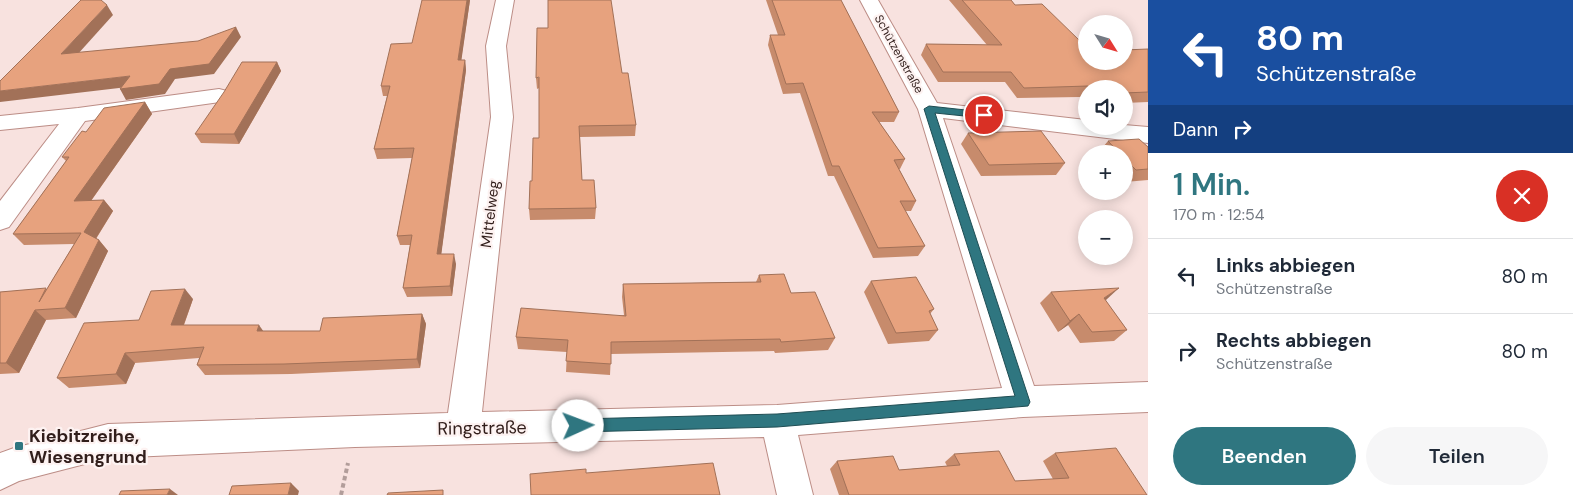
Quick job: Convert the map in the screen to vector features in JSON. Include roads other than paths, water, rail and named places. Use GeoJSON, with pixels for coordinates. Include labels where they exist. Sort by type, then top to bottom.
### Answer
{"type":"FeatureCollection","features":[{"type":"Feature","properties":{"kind":"street","name":"Mittelweg"},"geometry":{"type":"LineString","coordinates":[[463,429],[502,117],[496,46],[505,0]]}},
{"type":"Feature","properties":{"kind":"street","name":"Schützenstraße"},"geometry":{"type":"LineString","coordinates":[[869,0],[929,109],[1023,402]]}},
{"type":"Feature","properties":{"kind":"street"},"geometry":{"type":"LineString","coordinates":[[0,123],[78,115],[219,96]]}},
{"type":"Feature","properties":{"kind":"street","name":"Schützenstraße"},"geometry":{"type":"LineString","coordinates":[[929,109],[1148,135]]}},
{"type":"Feature","properties":{"kind":"street"},"geometry":{"type":"LineString","coordinates":[[0,220],[78,115]]}},
{"type":"Feature","properties":{"kind":"street","name":"Ringstraße"},"geometry":{"type":"LineString","coordinates":[[0,472],[14,465],[108,441],[355,431],[777,421],[1023,402],[1148,397]]}},
{"type":"Feature","properties":{"kind":"street"},"geometry":{"type":"LineString","coordinates":[[777,421],[795,495]]}},
{"type":"Feature","properties":{"kind":"place","name":"Kiebitzreihe, Wiesengrund"},"geometry":{"type":"Point","coordinates":[19,446]}}]}
